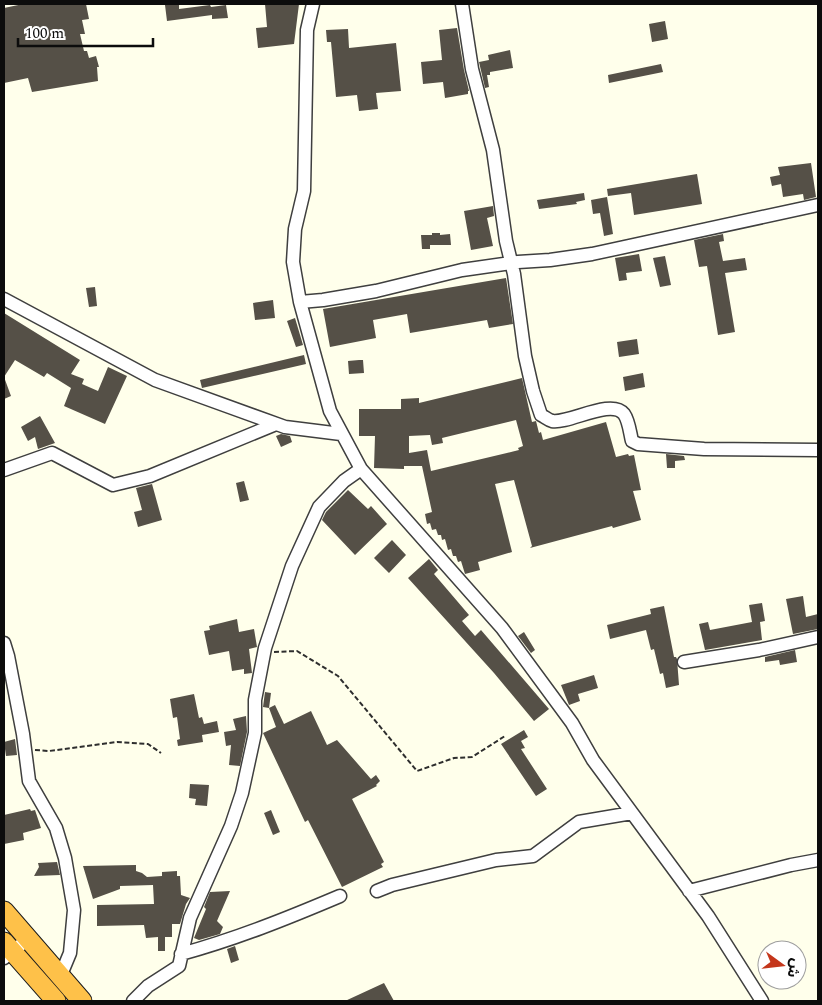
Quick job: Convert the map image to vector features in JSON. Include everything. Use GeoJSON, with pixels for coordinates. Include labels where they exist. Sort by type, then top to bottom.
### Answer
{"type":"FeatureCollection","features":[{"type":"Feature","properties":{"kind":"highway"},"geometry":{"type":"LineString","coordinates":[[4,911],[82,1001]]}},
{"type":"Feature","properties":{"kind":"highway"},"geometry":{"type":"LineString","coordinates":[[6,950],[56,1001]]}},
{"type":"Feature","properties":{"kind":"street"},"geometry":{"type":"LineString","coordinates":[[313,4],[307,30],[304,191],[293,247],[293,262],[300,302],[330,411],[361,469],[502,628],[572,723],[593,760],[708,916],[762,1001]]}},
{"type":"Feature","properties":{"kind":"street"},"geometry":{"type":"LineString","coordinates":[[462,4],[472,69],[493,150],[503,224],[510,264],[514,274],[525,356],[541,415],[553,421],[604,410],[618,410],[626,418],[632,441],[638,444],[704,449],[818,450]]}},
{"type":"Feature","properties":{"kind":"street"},"geometry":{"type":"LineString","coordinates":[[300,302],[323,300],[376,290],[462,270],[592,254],[818,205]]}},
{"type":"Feature","properties":{"kind":"street"},"geometry":{"type":"LineString","coordinates":[[4,299],[155,380],[285,427],[342,434]]}},
{"type":"Feature","properties":{"kind":"street"},"geometry":{"type":"LineString","coordinates":[[4,470],[52,453],[113,485],[150,476],[276,424]]}},
{"type":"Feature","properties":{"kind":"street"},"geometry":{"type":"LineString","coordinates":[[133,1001],[148,986],[179,966],[190,918],[231,826],[242,793],[255,733],[255,700],[264,653],[292,566],[320,507],[344,481],[361,469]]}},
{"type":"Feature","properties":{"kind":"street"},"geometry":{"type":"LineString","coordinates":[[684,662],[759,650],[818,637]]}},
{"type":"Feature","properties":{"kind":"street"},"geometry":{"type":"LineString","coordinates":[[4,643],[8,656],[29,781],[56,828],[65,858],[74,910],[70,953],[60,977]]}},
{"type":"Feature","properties":{"kind":"street"},"geometry":{"type":"LineString","coordinates":[[377,891],[496,860],[533,856],[580,822],[632,814]]}},
{"type":"Feature","properties":{"kind":"street"},"geometry":{"type":"LineString","coordinates":[[689,891],[791,864],[818,860]]}},
{"type":"Feature","properties":{"kind":"street"},"geometry":{"type":"LineString","coordinates":[[181,954],[221,944],[266,928],[340,896]]}},
{"type":"Feature","properties":{"kind":"street"},"geometry":{"type":"LineString","coordinates":[[6,950],[28,939]]}},
{"type":"Feature","properties":{"kind":"path"},"geometry":{"type":"LineString","coordinates":[[264,653],[297,651],[338,676],[417,771],[454,758],[472,757],[505,736]]}},
{"type":"Feature","properties":{"kind":"path"},"geometry":{"type":"LineString","coordinates":[[25,750],[49,751],[117,742],[148,744],[161,753]]}},
{"type":"Feature","properties":{"kind":"building"},"geometry":{"type":"Polygon","coordinates":[[[23,4],[86,4],[89,19],[82,20],[85,34],[80,34],[84,51],[87,51],[89,58],[96,56],[99,67],[97,67],[98,81],[32,92],[28,78],[4,83],[4,8],[23,4]]]}},
{"type":"Feature","properties":{"kind":"building"},"geometry":{"type":"Polygon","coordinates":[[[179,4],[179,9],[226,5],[228,18],[212,19],[212,15],[167,21],[165,5],[179,4]]]}},
{"type":"Feature","properties":{"kind":"building"},"geometry":{"type":"Polygon","coordinates":[[[265,4],[299,4],[294,44],[258,48],[256,28],[267,27],[265,4]]]}},
{"type":"Feature","properties":{"kind":"building"},"geometry":{"type":"Polygon","coordinates":[[[665,21],[668,39],[652,42],[649,24],[665,21]]]}},
{"type":"Feature","properties":{"kind":"building"},"geometry":{"type":"Polygon","coordinates":[[[457,28],[469,91],[468,94],[445,98],[443,82],[423,84],[421,62],[442,60],[439,30],[457,28]]]}},
{"type":"Feature","properties":{"kind":"building"},"geometry":{"type":"Polygon","coordinates":[[[348,29],[349,48],[396,43],[401,91],[376,93],[378,109],[359,111],[357,95],[336,97],[331,42],[327,42],[326,30],[348,29]]]}},
{"type":"Feature","properties":{"kind":"building"},"geometry":{"type":"Polygon","coordinates":[[[510,50],[513,68],[490,72],[490,75],[487,75],[489,87],[485,88],[479,62],[489,60],[488,55],[510,50]]]}},
{"type":"Feature","properties":{"kind":"building"},"geometry":{"type":"Polygon","coordinates":[[[661,64],[663,72],[609,83],[608,75],[661,64]]]}},
{"type":"Feature","properties":{"kind":"building"},"geometry":{"type":"Polygon","coordinates":[[[811,163],[816,197],[804,200],[803,194],[783,197],[781,184],[772,186],[770,177],[780,175],[778,167],[811,163]]]}},
{"type":"Feature","properties":{"kind":"building"},"geometry":{"type":"Polygon","coordinates":[[[697,174],[702,204],[634,215],[631,193],[608,196],[607,189],[697,174]]]}},
{"type":"Feature","properties":{"kind":"building"},"geometry":{"type":"Polygon","coordinates":[[[584,193],[585,200],[576,202],[577,204],[539,209],[537,200],[584,193]]]}},
{"type":"Feature","properties":{"kind":"building"},"geometry":{"type":"Polygon","coordinates":[[[607,197],[613,234],[604,236],[600,213],[593,214],[591,200],[607,197]]]}},
{"type":"Feature","properties":{"kind":"building"},"geometry":{"type":"Polygon","coordinates":[[[493,206],[494,216],[487,218],[493,246],[471,250],[464,211],[493,206]]]}},
{"type":"Feature","properties":{"kind":"building"},"geometry":{"type":"Polygon","coordinates":[[[432,233],[440,233],[440,235],[450,234],[451,245],[430,245],[430,249],[422,249],[421,235],[432,235],[432,233]]]}},
{"type":"Feature","properties":{"kind":"building"},"geometry":{"type":"Polygon","coordinates":[[[723,234],[724,241],[719,242],[723,261],[745,258],[747,270],[725,273],[735,332],[718,335],[707,266],[699,267],[694,240],[723,234]]]}},
{"type":"Feature","properties":{"kind":"building"},"geometry":{"type":"Polygon","coordinates":[[[639,254],[642,271],[626,273],[627,280],[619,281],[615,258],[639,254]]]}},
{"type":"Feature","properties":{"kind":"building"},"geometry":{"type":"Polygon","coordinates":[[[665,256],[671,285],[660,287],[653,258],[665,256]]]}},
{"type":"Feature","properties":{"kind":"building"},"geometry":{"type":"Polygon","coordinates":[[[506,278],[513,324],[489,328],[487,320],[410,333],[407,314],[373,320],[376,338],[330,347],[323,309],[506,278]]]}},
{"type":"Feature","properties":{"kind":"building"},"geometry":{"type":"Polygon","coordinates":[[[95,287],[97,306],[89,307],[86,288],[95,287]]]}},
{"type":"Feature","properties":{"kind":"building"},"geometry":{"type":"Polygon","coordinates":[[[273,300],[275,318],[255,320],[253,303],[273,300]]]}},
{"type":"Feature","properties":{"kind":"building"},"geometry":{"type":"Polygon","coordinates":[[[4,313],[80,360],[71,374],[84,379],[82,384],[98,391],[108,367],[127,376],[105,424],[64,406],[71,388],[47,373],[44,377],[15,360],[4,377],[4,313]]]}},
{"type":"Feature","properties":{"kind":"building"},"geometry":{"type":"Polygon","coordinates":[[[295,318],[303,345],[296,347],[287,321],[295,318]]]}},
{"type":"Feature","properties":{"kind":"building"},"geometry":{"type":"Polygon","coordinates":[[[637,339],[639,354],[619,357],[617,342],[637,339]]]}},
{"type":"Feature","properties":{"kind":"building"},"geometry":{"type":"Polygon","coordinates":[[[304,355],[306,364],[202,388],[200,380],[304,355]]]}},
{"type":"Feature","properties":{"kind":"building"},"geometry":{"type":"Polygon","coordinates":[[[363,360],[364,373],[349,374],[348,361],[363,360]]]}},
{"type":"Feature","properties":{"kind":"building"},"geometry":{"type":"Polygon","coordinates":[[[643,373],[645,387],[625,391],[623,377],[643,373]]]}},
{"type":"Feature","properties":{"kind":"building"},"geometry":{"type":"Polygon","coordinates":[[[4,377],[11,396],[4,399],[4,377]]]}},
{"type":"Feature","properties":{"kind":"building"},"geometry":{"type":"Polygon","coordinates":[[[522,378],[532,422],[536,421],[543,440],[606,422],[616,457],[628,454],[629,456],[634,455],[641,490],[633,491],[641,520],[530,548],[532,546],[514,480],[495,484],[512,552],[478,562],[480,570],[465,574],[461,561],[458,562],[456,556],[453,556],[451,549],[448,550],[445,539],[442,540],[441,535],[438,535],[436,529],[432,530],[430,523],[427,524],[425,514],[432,512],[422,466],[404,466],[404,469],[374,468],[375,436],[359,436],[359,409],[401,409],[401,399],[419,398],[419,403],[522,378]],[[516,420],[442,438],[443,443],[432,445],[430,435],[409,436],[409,453],[427,450],[431,471],[519,450],[518,448],[523,446],[516,420]]]}},
{"type":"Feature","properties":{"kind":"building"},"geometry":{"type":"Polygon","coordinates":[[[40,416],[55,443],[38,449],[35,437],[28,441],[21,427],[40,416]]]}},
{"type":"Feature","properties":{"kind":"building"},"geometry":{"type":"Polygon","coordinates":[[[281,434],[290,436],[292,442],[281,447],[276,436],[281,434]]]}},
{"type":"Feature","properties":{"kind":"building"},"geometry":{"type":"Polygon","coordinates":[[[666,454],[684,456],[685,460],[675,461],[675,468],[667,468],[666,454]]]}},
{"type":"Feature","properties":{"kind":"building"},"geometry":{"type":"Polygon","coordinates":[[[244,481],[249,500],[240,502],[236,483],[244,481]]]}},
{"type":"Feature","properties":{"kind":"building"},"geometry":{"type":"Polygon","coordinates":[[[152,484],[162,520],[138,527],[134,512],[142,510],[136,488],[152,484]]]}},
{"type":"Feature","properties":{"kind":"building"},"geometry":{"type":"Polygon","coordinates":[[[348,490],[368,509],[371,506],[387,524],[355,555],[322,520],[326,512],[348,490]]]}},
{"type":"Feature","properties":{"kind":"building"},"geometry":{"type":"Polygon","coordinates":[[[392,540],[406,555],[389,573],[374,558],[392,540]]]}},
{"type":"Feature","properties":{"kind":"building"},"geometry":{"type":"Polygon","coordinates":[[[429,559],[438,570],[434,574],[469,615],[462,621],[475,636],[481,630],[549,709],[534,721],[494,673],[408,578],[429,559]]]}},
{"type":"Feature","properties":{"kind":"building"},"geometry":{"type":"Polygon","coordinates":[[[803,596],[806,617],[818,614],[818,629],[793,634],[786,599],[803,596]]]}},
{"type":"Feature","properties":{"kind":"building"},"geometry":{"type":"Polygon","coordinates":[[[762,603],[765,621],[760,622],[762,640],[705,650],[699,624],[708,622],[710,630],[752,622],[749,605],[762,603]]]}},
{"type":"Feature","properties":{"kind":"building"},"geometry":{"type":"Polygon","coordinates":[[[664,606],[674,657],[677,659],[679,685],[666,688],[663,673],[660,674],[654,649],[651,650],[646,630],[610,639],[607,625],[651,614],[650,609],[664,606]]]}},
{"type":"Feature","properties":{"kind":"building"},"geometry":{"type":"Polygon","coordinates":[[[237,619],[239,632],[254,629],[257,647],[249,649],[252,673],[244,674],[244,669],[232,671],[229,651],[209,655],[204,631],[210,630],[209,626],[237,619]]]}},
{"type":"Feature","properties":{"kind":"building"},"geometry":{"type":"Polygon","coordinates":[[[524,632],[535,650],[531,653],[518,636],[524,632]]]}},
{"type":"Feature","properties":{"kind":"building"},"geometry":{"type":"Polygon","coordinates":[[[795,650],[797,662],[780,665],[779,660],[765,662],[765,657],[795,650]]]}},
{"type":"Feature","properties":{"kind":"building"},"geometry":{"type":"Polygon","coordinates":[[[594,675],[598,688],[578,694],[580,701],[569,705],[561,685],[594,675]]]}},
{"type":"Feature","properties":{"kind":"building"},"geometry":{"type":"Polygon","coordinates":[[[265,692],[271,693],[269,708],[263,707],[265,692]]]}},
{"type":"Feature","properties":{"kind":"building"},"geometry":{"type":"Polygon","coordinates":[[[194,694],[199,718],[202,717],[204,724],[217,721],[219,732],[202,735],[203,742],[178,746],[177,740],[180,739],[177,717],[173,718],[170,699],[194,694]]]}},
{"type":"Feature","properties":{"kind":"building"},"geometry":{"type":"Polygon","coordinates":[[[275,705],[284,724],[311,711],[327,745],[337,740],[371,779],[376,775],[380,781],[377,786],[352,799],[384,862],[381,864],[383,867],[342,887],[308,820],[305,822],[263,733],[276,727],[269,708],[275,705]]]}},
{"type":"Feature","properties":{"kind":"building"},"geometry":{"type":"Polygon","coordinates":[[[246,716],[247,732],[240,766],[229,765],[231,745],[226,746],[224,732],[236,730],[233,719],[246,716]]]}},
{"type":"Feature","properties":{"kind":"building"},"geometry":{"type":"Polygon","coordinates":[[[524,730],[528,737],[521,741],[525,748],[521,749],[547,789],[536,796],[501,744],[524,730]]]}},
{"type":"Feature","properties":{"kind":"building"},"geometry":{"type":"Polygon","coordinates":[[[15,739],[17,755],[6,756],[4,742],[15,739]]]}},
{"type":"Feature","properties":{"kind":"building"},"geometry":{"type":"Polygon","coordinates":[[[190,784],[209,785],[207,806],[195,805],[196,799],[189,798],[190,784]]]}},
{"type":"Feature","properties":{"kind":"building"},"geometry":{"type":"Polygon","coordinates":[[[30,809],[31,811],[35,810],[41,828],[23,833],[24,840],[4,844],[4,815],[30,809]]]}},
{"type":"Feature","properties":{"kind":"building"},"geometry":{"type":"Polygon","coordinates":[[[271,810],[280,832],[273,835],[264,813],[271,810]]]}},
{"type":"Feature","properties":{"kind":"building"},"geometry":{"type":"Polygon","coordinates":[[[57,862],[60,875],[34,876],[39,867],[38,863],[57,862]]]}},
{"type":"Feature","properties":{"kind":"building"},"geometry":{"type":"Polygon","coordinates":[[[136,865],[136,871],[147,877],[162,876],[162,872],[177,871],[177,876],[180,876],[181,895],[190,898],[186,904],[180,924],[172,924],[172,937],[165,937],[165,951],[158,951],[158,937],[146,938],[144,925],[97,926],[97,905],[154,904],[153,885],[120,886],[120,889],[93,899],[83,866],[136,865]]]}},
{"type":"Feature","properties":{"kind":"building"},"geometry":{"type":"Polygon","coordinates":[[[230,891],[217,921],[223,927],[220,934],[199,940],[194,938],[206,909],[204,907],[210,892],[230,891]]]}},
{"type":"Feature","properties":{"kind":"building"},"geometry":{"type":"Polygon","coordinates":[[[235,946],[239,960],[231,963],[227,949],[235,946]]]}},
{"type":"Feature","properties":{"kind":"building"},"geometry":{"type":"Polygon","coordinates":[[[384,983],[394,1001],[345,1001],[384,983]]]}}]}
